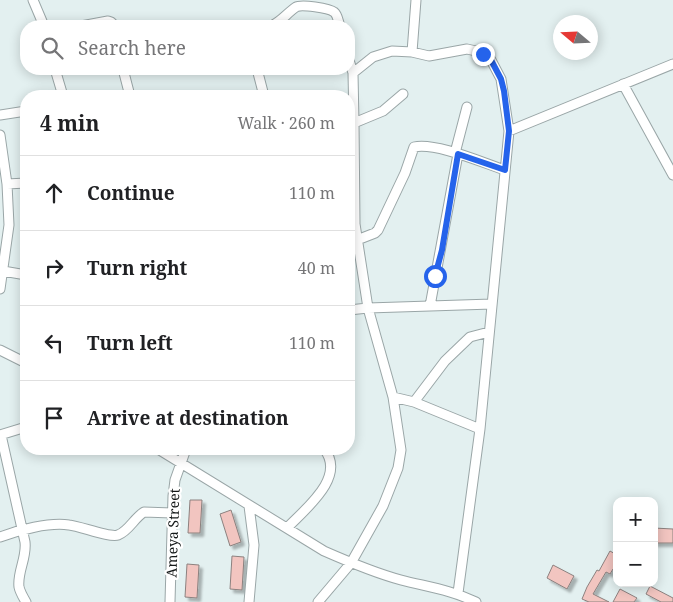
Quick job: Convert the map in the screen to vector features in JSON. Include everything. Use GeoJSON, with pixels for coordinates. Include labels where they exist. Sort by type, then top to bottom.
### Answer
{"type":"FeatureCollection","features":[{"type":"Feature","properties":{"kind":"street"},"geometry":{"type":"LineString","coordinates":[[34,0],[42,20]]}},
{"type":"Feature","properties":{"kind":"street"},"geometry":{"type":"LineString","coordinates":[[412,52],[416,0]]}},
{"type":"Feature","properties":{"kind":"street"},"geometry":{"type":"LineString","coordinates":[[280,20],[295,7],[304,5],[332,11],[338,20]]}},
{"type":"Feature","properties":{"kind":"street"},"geometry":{"type":"LineString","coordinates":[[355,71],[372,57],[392,51],[433,56],[467,49],[476,51],[491,60],[501,79],[509,131],[480,429],[458,593]]}},
{"type":"Feature","properties":{"kind":"street"},"geometry":{"type":"LineString","coordinates":[[509,131],[673,64]]}},
{"type":"Feature","properties":{"kind":"street"},"geometry":{"type":"LineString","coordinates":[[58,75],[61,90]]}},
{"type":"Feature","properties":{"kind":"street"},"geometry":{"type":"LineString","coordinates":[[125,75],[128,90]]}},
{"type":"Feature","properties":{"kind":"street"},"geometry":{"type":"LineString","coordinates":[[259,75],[262,90]]}},
{"type":"Feature","properties":{"kind":"street"},"geometry":{"type":"LineString","coordinates":[[352,90],[353,75]]}},
{"type":"Feature","properties":{"kind":"street"},"geometry":{"type":"LineString","coordinates":[[623,84],[673,175]]}},
{"type":"Feature","properties":{"kind":"street"},"geometry":{"type":"LineString","coordinates":[[355,123],[383,111],[403,94]]}},
{"type":"Feature","properties":{"kind":"street"},"geometry":{"type":"LineString","coordinates":[[430,306],[467,107]]}},
{"type":"Feature","properties":{"kind":"street"},"geometry":{"type":"LineString","coordinates":[[0,115],[20,112]]}},
{"type":"Feature","properties":{"kind":"street"},"geometry":{"type":"LineString","coordinates":[[0,135],[7,184],[3,271],[0,289]]}},
{"type":"Feature","properties":{"kind":"street"},"geometry":{"type":"LineString","coordinates":[[357,240],[378,230],[405,173],[414,147],[432,147],[505,170]]}},
{"type":"Feature","properties":{"kind":"street"},"geometry":{"type":"LineString","coordinates":[[7,184],[20,183]]}},
{"type":"Feature","properties":{"kind":"street"},"geometry":{"type":"LineString","coordinates":[[318,602],[351,563],[383,506],[398,468],[401,450],[393,397],[368,308],[355,234]]}},
{"type":"Feature","properties":{"kind":"street"},"geometry":{"type":"LineString","coordinates":[[3,271],[20,275]]}},
{"type":"Feature","properties":{"kind":"street"},"geometry":{"type":"LineString","coordinates":[[355,309],[492,304]]}},
{"type":"Feature","properties":{"kind":"street"},"geometry":{"type":"LineString","coordinates":[[414,402],[445,361],[470,337],[489,332]]}},
{"type":"Feature","properties":{"kind":"street"},"geometry":{"type":"LineString","coordinates":[[0,350],[20,360]]}},
{"type":"Feature","properties":{"kind":"street"},"geometry":{"type":"LineString","coordinates":[[393,397],[414,402],[480,429]]}},
{"type":"Feature","properties":{"kind":"street"},"geometry":{"type":"LineString","coordinates":[[20,428],[0,435],[26,546],[19,589],[26,602]]}},
{"type":"Feature","properties":{"kind":"street"},"geometry":{"type":"LineString","coordinates":[[169,455],[324,551],[351,563],[400,580],[458,593],[476,602]]}},
{"type":"Feature","properties":{"kind":"street","name":"Ameya Street"},"geometry":{"type":"LineString","coordinates":[[170,602],[172,514],[175,480],[184,455]]}},
{"type":"Feature","properties":{"kind":"street"},"geometry":{"type":"LineString","coordinates":[[287,528],[328,483],[330,466],[326,455]]}},
{"type":"Feature","properties":{"kind":"street"},"geometry":{"type":"LineString","coordinates":[[249,506],[254,545],[249,602]]}},
{"type":"Feature","properties":{"kind":"street"},"geometry":{"type":"LineString","coordinates":[[0,537],[22,530],[68,524],[114,536],[125,531],[142,512],[172,514]]}},
{"type":"Feature","properties":{"kind":"building"},"geometry":{"type":"Polygon","coordinates":[[[190,500],[202,500],[200,533],[188,533],[190,500]]]}},
{"type":"Feature","properties":{"kind":"building"},"geometry":{"type":"Polygon","coordinates":[[[231,510],[241,542],[230,546],[220,514],[231,510]]]}},
{"type":"Feature","properties":{"kind":"building"},"geometry":{"type":"Polygon","coordinates":[[[658,528],[673,529],[673,543],[658,543],[658,528]]]}},
{"type":"Feature","properties":{"kind":"building"},"geometry":{"type":"Polygon","coordinates":[[[610,551],[613,553],[613,569],[610,574],[606,572],[593,594],[609,602],[589,602],[582,599],[597,570],[599,571],[610,551]]]}},
{"type":"Feature","properties":{"kind":"building"},"geometry":{"type":"Polygon","coordinates":[[[232,556],[244,557],[242,590],[230,589],[232,556]]]}},
{"type":"Feature","properties":{"kind":"building"},"geometry":{"type":"Polygon","coordinates":[[[187,564],[199,565],[197,598],[185,597],[187,564]]]}},
{"type":"Feature","properties":{"kind":"building"},"geometry":{"type":"Polygon","coordinates":[[[553,565],[574,576],[567,589],[547,578],[553,565]]]}},
{"type":"Feature","properties":{"kind":"building"},"geometry":{"type":"Polygon","coordinates":[[[650,587],[652,587],[673,598],[673,602],[661,602],[646,594],[650,587]]]}},
{"type":"Feature","properties":{"kind":"building"},"geometry":{"type":"Polygon","coordinates":[[[620,589],[637,598],[634,602],[613,602],[620,589]]]}},
{"type":"Feature","properties":{"kind":"route"},"geometry":{"type":"LineString","coordinates":[[435,276],[442,250],[458,154],[505,170],[509,131],[504,91],[501,79],[491,60],[483,54]]}}]}
